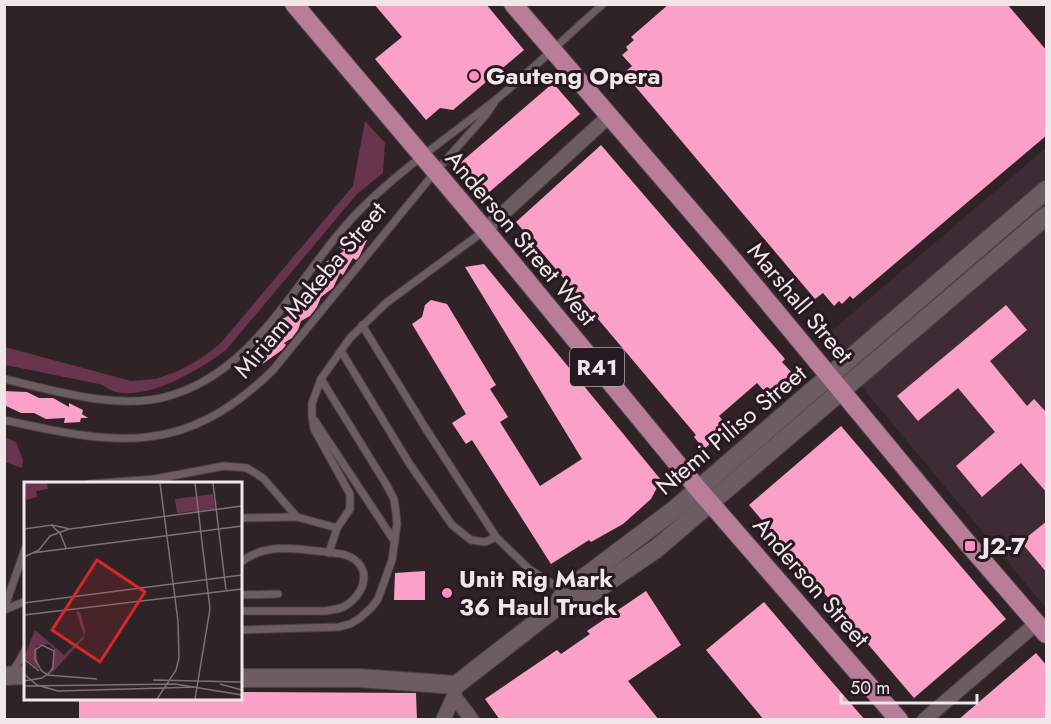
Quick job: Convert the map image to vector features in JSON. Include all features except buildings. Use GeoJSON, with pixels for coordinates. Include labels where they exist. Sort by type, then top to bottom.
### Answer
{"type":"FeatureCollection","features":[{"type":"Feature","properties":{"kind":"main road","name":"Anderson Street West"},"geometry":{"type":"LineString","coordinates":[[294,4],[485,230],[704,496]]}},
{"type":"Feature","properties":{"kind":"main road","name":"Marshall Street"},"geometry":{"type":"LineString","coordinates":[[513,4],[729,255],[1042,629]]}},
{"type":"Feature","properties":{"kind":"main road","name":"Anderson Street"},"geometry":{"type":"LineString","coordinates":[[704,496],[899,720]]}},
{"type":"Feature","properties":{"kind":"street"},"geometry":{"type":"LineString","coordinates":[[485,230],[609,116]]}},
{"type":"Feature","properties":{"kind":"street","name":"Ntemi Piliso Street"},"geometry":{"type":"LineString","coordinates":[[836,384],[1047,190]]}},
{"type":"Feature","properties":{"kind":"street","name":"Ntemi Piliso Street"},"geometry":{"type":"LineString","coordinates":[[455,691],[555,608],[656,549],[704,496],[836,384],[1047,216]]}},
{"type":"Feature","properties":{"kind":"street"},"geometry":{"type":"LineString","coordinates":[[924,720],[1042,629]]}},
{"type":"Feature","properties":{"kind":"street"},"geometry":{"type":"LineString","coordinates":[[242,678],[359,678],[455,691]]}},
{"type":"Feature","properties":{"kind":"street"},"geometry":{"type":"LineString","coordinates":[[443,720],[455,691]]}},
{"type":"Feature","properties":{"kind":"street"},"geometry":{"type":"LineString","coordinates":[[455,691],[472,720]]}},
{"type":"Feature","properties":{"kind":"lane","name":"Miriam Makeba Street"},"geometry":{"type":"LineString","coordinates":[[4,379],[114,401],[164,398],[209,379],[242,354],[261,333],[362,208],[421,156],[497,98],[603,4]]}},
{"type":"Feature","properties":{"kind":"lane","name":"Miriam Makeba Street"},"geometry":{"type":"LineString","coordinates":[[4,420],[93,437],[143,439],[176,432],[203,422],[230,408],[273,370],[435,172],[485,116],[497,98]]}},
{"type":"Feature","properties":{"kind":"lane"},"geometry":{"type":"LineString","coordinates":[[329,553],[337,528],[350,508],[350,494],[320,442],[312,417],[312,403],[321,379],[362,325],[386,303],[485,230]]}},
{"type":"Feature","properties":{"kind":"lane"},"geometry":{"type":"LineString","coordinates":[[362,325],[496,537],[513,556],[570,598]]}},
{"type":"Feature","properties":{"kind":"lane"},"geometry":{"type":"LineString","coordinates":[[341,351],[409,463],[452,525],[471,540],[485,542],[496,537]]}},
{"type":"Feature","properties":{"kind":"lane"},"geometry":{"type":"LineString","coordinates":[[242,630],[339,627],[350,624],[372,607],[378,598],[392,560],[397,524],[394,499],[321,379]]}},
{"type":"Feature","properties":{"kind":"lane"},"geometry":{"type":"LineString","coordinates":[[312,417],[395,542]]}},
{"type":"Feature","properties":{"kind":"lane"},"geometry":{"type":"LineString","coordinates":[[115,482],[155,479],[224,466],[247,468],[263,478],[297,516]]}},
{"type":"Feature","properties":{"kind":"lane"},"geometry":{"type":"LineString","coordinates":[[242,518],[297,516],[337,528]]}},
{"type":"Feature","properties":{"kind":"lane"},"geometry":{"type":"LineString","coordinates":[[242,562],[266,549],[282,548],[351,556],[364,570],[363,586],[348,604],[338,609],[242,611]]}},
{"type":"Feature","properties":{"kind":"lane"},"geometry":{"type":"LineString","coordinates":[[4,610],[24,552]]}},
{"type":"Feature","properties":{"kind":"lane"},"geometry":{"type":"LineString","coordinates":[[242,595],[278,594]]}},
{"type":"Feature","properties":{"kind":"lane"},"geometry":{"type":"LineString","coordinates":[[4,610],[24,602]]}},
{"type":"Feature","properties":{"kind":"lane"},"geometry":{"type":"LineString","coordinates":[[14,675],[24,653]]}},
{"type":"Feature","properties":{"kind":"shaded area"},"geometry":{"type":"Polygon","coordinates":[[[365,121],[385,143],[383,173],[357,194],[226,350],[215,358],[174,381],[144,391],[129,393],[114,391],[99,384],[5,365],[5,347],[131,381],[156,379],[178,371],[200,359],[220,344],[353,186],[365,121]]]}},
{"type":"Feature","properties":{"kind":"shaded area"},"geometry":{"type":"Polygon","coordinates":[[[1046,148],[1046,608],[822,339],[1046,148]]]}},
{"type":"Feature","properties":{"kind":"shaded area"},"geometry":{"type":"Polygon","coordinates":[[[4,437],[16,442],[23,460],[22,468],[5,462],[4,437]]]}},
{"type":"Feature","properties":{"kind":"place","name":"Gauteng Opera"},"geometry":{"type":"Point","coordinates":[474,76]}},
{"type":"Feature","properties":{"kind":"place","name":"J2-7"},"geometry":{"type":"Point","coordinates":[970,546]}},
{"type":"Feature","properties":{"kind":"place","name":"Unit Rig Mark 36 Haul Truck"},"geometry":{"type":"Point","coordinates":[447,593]}}]}
